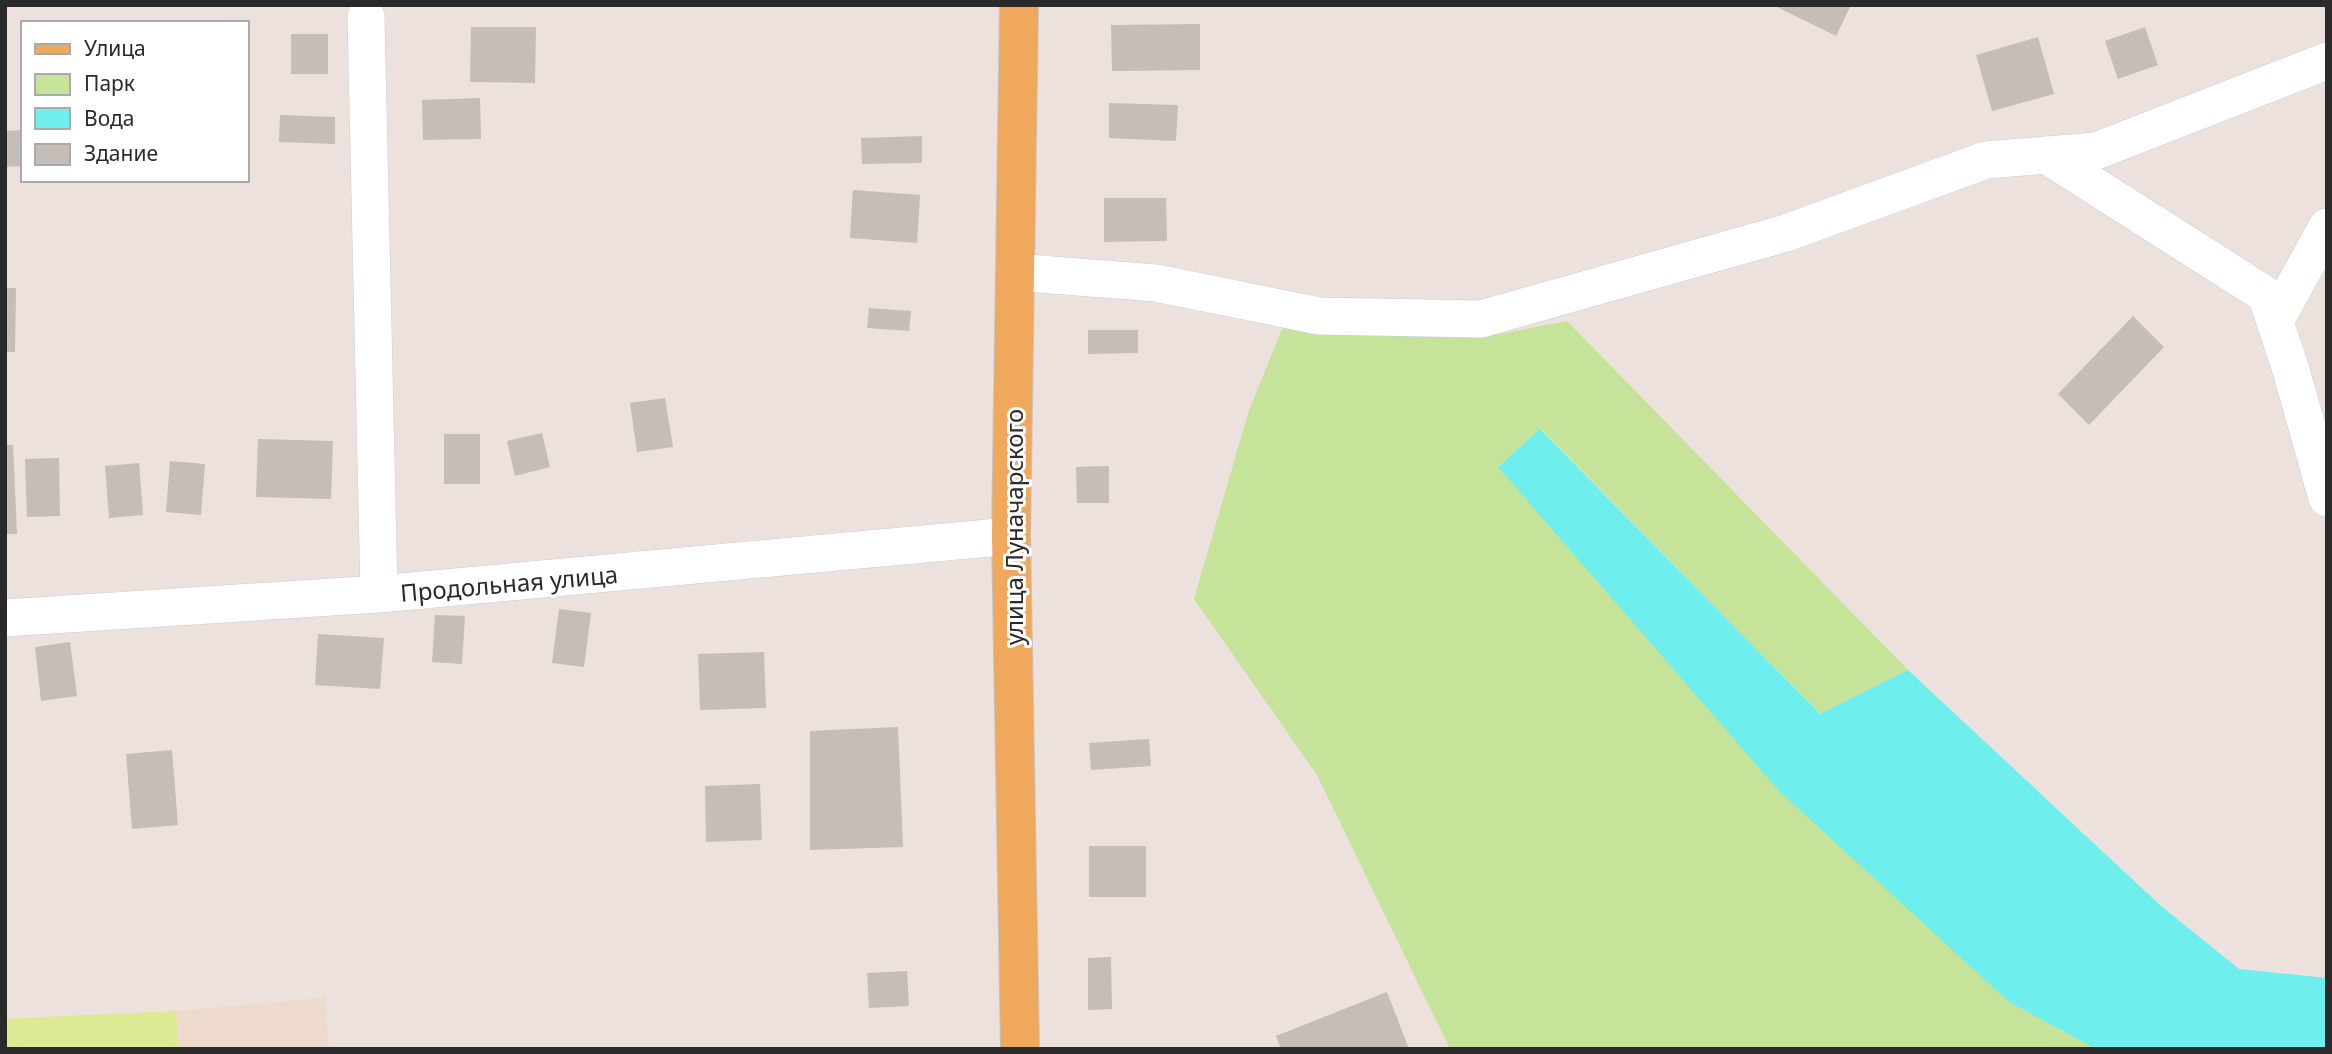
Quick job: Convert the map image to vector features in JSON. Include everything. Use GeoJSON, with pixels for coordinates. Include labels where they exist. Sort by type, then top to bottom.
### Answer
{"type":"FeatureCollection","features":[{"type":"Feature","properties":{"kind":"main road","name":"улица Луначарского"},"geometry":{"type":"LineString","coordinates":[[1019,5],[1011,536],[1020,1049]]}},
{"type":"Feature","properties":{"kind":"street"},"geometry":{"type":"LineString","coordinates":[[366,16],[379,594]]}},
{"type":"Feature","properties":{"kind":"street"},"geometry":{"type":"LineString","coordinates":[[1015,272],[1156,283],[1319,316],[1481,320],[1786,233],[1986,160],[2096,151],[2327,61]]}},
{"type":"Feature","properties":{"kind":"street"},"geometry":{"type":"LineString","coordinates":[[2046,155],[2266,295],[2327,498]]}},
{"type":"Feature","properties":{"kind":"street"},"geometry":{"type":"LineString","coordinates":[[2275,321],[2327,228]]}},
{"type":"Feature","properties":{"kind":"street","name":"Продольная улица"},"geometry":{"type":"LineString","coordinates":[[5,618],[379,594],[1011,536]]}},
{"type":"Feature","properties":{"kind":"shaded area"},"geometry":{"type":"Polygon","coordinates":[[[325,998],[329,1049],[5,1049],[5,1019],[176,1011],[325,998]]]}},
{"type":"Feature","properties":{"kind":"green space"},"geometry":{"type":"Polygon","coordinates":[[[1567,321],[1908,670],[1820,714],[1541,429],[1498,467],[2009,1002],[2096,1049],[1450,1049],[1317,775],[1194,599],[1249,410],[1283,327],[1489,336],[1567,321]]]}},
{"type":"Feature","properties":{"kind":"green space"},"geometry":{"type":"Polygon","coordinates":[[[176,1011],[179,1049],[5,1049],[5,1019],[176,1011]]]}},
{"type":"Feature","properties":{"kind":"water"},"geometry":{"type":"Polygon","coordinates":[[[1540,429],[1820,714],[1908,670],[2161,906],[2239,969],[2327,978],[2327,1049],[2096,1049],[2009,1002],[1779,791],[1498,467],[1540,429]]]}},
{"type":"Feature","properties":{"kind":"building"},"geometry":{"type":"Polygon","coordinates":[[[1773,5],[1851,5],[1836,36],[1773,5]]]}},
{"type":"Feature","properties":{"kind":"building"},"geometry":{"type":"Polygon","coordinates":[[[1200,24],[1200,70],[1112,71],[1111,25],[1200,24]]]}},
{"type":"Feature","properties":{"kind":"building"},"geometry":{"type":"Polygon","coordinates":[[[471,27],[536,27],[535,83],[470,82],[471,27]]]}},
{"type":"Feature","properties":{"kind":"building"},"geometry":{"type":"Polygon","coordinates":[[[2145,27],[2158,65],[2118,79],[2105,41],[2145,27]]]}},
{"type":"Feature","properties":{"kind":"building"},"geometry":{"type":"Polygon","coordinates":[[[291,34],[328,34],[328,74],[291,74],[291,34]]]}},
{"type":"Feature","properties":{"kind":"building"},"geometry":{"type":"Polygon","coordinates":[[[2038,37],[2054,94],[1992,111],[1976,55],[2038,37]]]}},
{"type":"Feature","properties":{"kind":"building"},"geometry":{"type":"Polygon","coordinates":[[[480,98],[481,139],[423,140],[422,100],[480,98]]]}},
{"type":"Feature","properties":{"kind":"building"},"geometry":{"type":"Polygon","coordinates":[[[1109,103],[1178,105],[1176,141],[1109,138],[1109,103]]]}},
{"type":"Feature","properties":{"kind":"building"},"geometry":{"type":"Polygon","coordinates":[[[280,115],[335,117],[335,144],[279,142],[280,115]]]}},
{"type":"Feature","properties":{"kind":"building"},"geometry":{"type":"Polygon","coordinates":[[[21,130],[21,166],[5,167],[5,131],[21,130]]]}},
{"type":"Feature","properties":{"kind":"building"},"geometry":{"type":"Polygon","coordinates":[[[922,136],[922,163],[862,164],[861,138],[922,136]]]}},
{"type":"Feature","properties":{"kind":"building"},"geometry":{"type":"Polygon","coordinates":[[[853,190],[920,195],[917,243],[850,238],[853,190]]]}},
{"type":"Feature","properties":{"kind":"building"},"geometry":{"type":"Polygon","coordinates":[[[1104,198],[1166,198],[1167,241],[1104,242],[1104,198]]]}},
{"type":"Feature","properties":{"kind":"building"},"geometry":{"type":"Polygon","coordinates":[[[5,288],[16,288],[15,352],[5,352],[5,288]]]}},
{"type":"Feature","properties":{"kind":"building"},"geometry":{"type":"Polygon","coordinates":[[[869,308],[911,311],[909,331],[867,328],[869,308]]]}},
{"type":"Feature","properties":{"kind":"building"},"geometry":{"type":"Polygon","coordinates":[[[2133,316],[2164,347],[2089,425],[2058,394],[2133,316]]]}},
{"type":"Feature","properties":{"kind":"building"},"geometry":{"type":"Polygon","coordinates":[[[1088,330],[1138,330],[1138,353],[1088,354],[1088,330]]]}},
{"type":"Feature","properties":{"kind":"building"},"geometry":{"type":"Polygon","coordinates":[[[665,398],[673,447],[637,452],[630,403],[665,398]]]}},
{"type":"Feature","properties":{"kind":"building"},"geometry":{"type":"Polygon","coordinates":[[[542,433],[550,467],[515,476],[507,441],[542,433]]]}},
{"type":"Feature","properties":{"kind":"building"},"geometry":{"type":"Polygon","coordinates":[[[444,434],[480,434],[480,484],[444,484],[444,434]]]}},
{"type":"Feature","properties":{"kind":"building"},"geometry":{"type":"Polygon","coordinates":[[[258,439],[333,441],[331,499],[256,497],[258,439]]]}},
{"type":"Feature","properties":{"kind":"building"},"geometry":{"type":"Polygon","coordinates":[[[5,445],[13,445],[17,534],[5,534],[5,445]]]}},
{"type":"Feature","properties":{"kind":"building"},"geometry":{"type":"Polygon","coordinates":[[[59,458],[60,516],[27,517],[25,459],[59,458]]]}},
{"type":"Feature","properties":{"kind":"building"},"geometry":{"type":"Polygon","coordinates":[[[170,461],[205,464],[201,515],[166,512],[170,461]]]}},
{"type":"Feature","properties":{"kind":"building"},"geometry":{"type":"Polygon","coordinates":[[[139,463],[143,515],[109,518],[105,466],[139,463]]]}},
{"type":"Feature","properties":{"kind":"building"},"geometry":{"type":"Polygon","coordinates":[[[1109,466],[1109,503],[1077,503],[1076,467],[1109,466]]]}},
{"type":"Feature","properties":{"kind":"building"},"geometry":{"type":"Polygon","coordinates":[[[559,609],[591,613],[584,667],[552,663],[559,609]]]}},
{"type":"Feature","properties":{"kind":"building"},"geometry":{"type":"Polygon","coordinates":[[[435,615],[465,616],[462,664],[432,662],[435,615]]]}},
{"type":"Feature","properties":{"kind":"building"},"geometry":{"type":"Polygon","coordinates":[[[318,634],[384,638],[380,689],[315,685],[318,634]]]}},
{"type":"Feature","properties":{"kind":"building"},"geometry":{"type":"Polygon","coordinates":[[[70,642],[77,696],[41,701],[35,647],[70,642]]]}},
{"type":"Feature","properties":{"kind":"building"},"geometry":{"type":"Polygon","coordinates":[[[764,652],[766,708],[700,710],[698,654],[764,652]]]}},
{"type":"Feature","properties":{"kind":"building"},"geometry":{"type":"Polygon","coordinates":[[[898,727],[903,847],[810,850],[810,731],[898,727]]]}},
{"type":"Feature","properties":{"kind":"building"},"geometry":{"type":"Polygon","coordinates":[[[1149,739],[1151,766],[1091,770],[1089,743],[1149,739]]]}},
{"type":"Feature","properties":{"kind":"building"},"geometry":{"type":"Polygon","coordinates":[[[172,750],[178,825],[132,829],[126,754],[172,750]]]}},
{"type":"Feature","properties":{"kind":"building"},"geometry":{"type":"Polygon","coordinates":[[[760,784],[762,840],[706,842],[705,786],[760,784]]]}},
{"type":"Feature","properties":{"kind":"building"},"geometry":{"type":"Polygon","coordinates":[[[1089,846],[1146,846],[1146,897],[1089,897],[1089,846]]]}},
{"type":"Feature","properties":{"kind":"building"},"geometry":{"type":"Polygon","coordinates":[[[1111,957],[1112,1009],[1088,1010],[1088,958],[1111,957]]]}},
{"type":"Feature","properties":{"kind":"building"},"geometry":{"type":"Polygon","coordinates":[[[907,971],[909,1006],[869,1008],[867,973],[907,971]]]}},
{"type":"Feature","properties":{"kind":"building"},"geometry":{"type":"Polygon","coordinates":[[[1387,992],[1409,1049],[1281,1049],[1276,1036],[1387,992]]]}}]}
